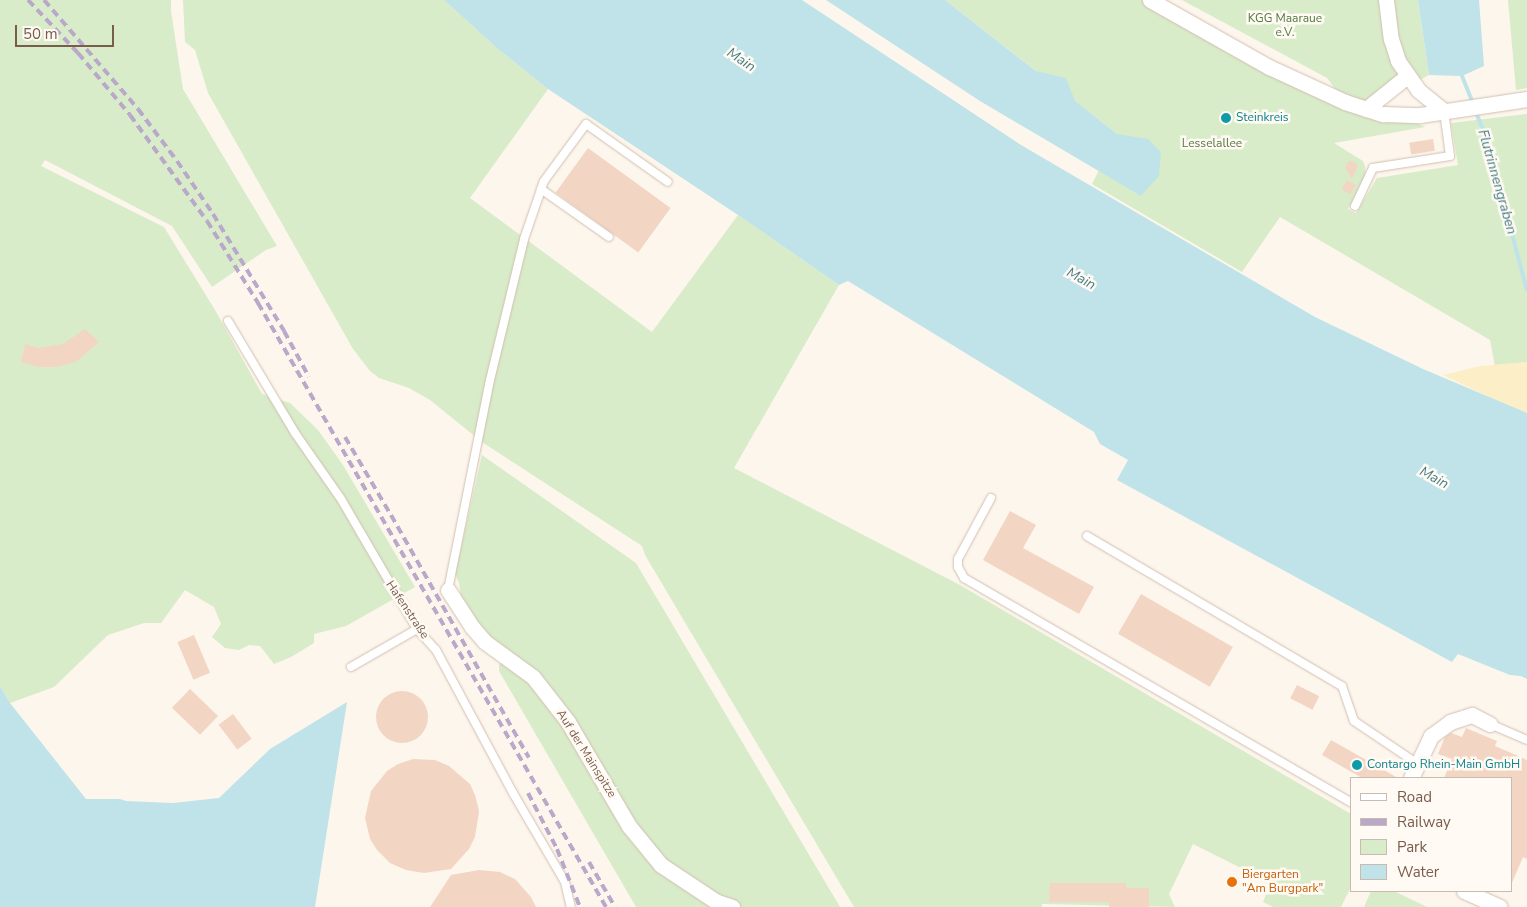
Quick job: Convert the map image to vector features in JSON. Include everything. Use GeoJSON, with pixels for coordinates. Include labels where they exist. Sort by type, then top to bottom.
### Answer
{"type":"FeatureCollection","features":[{"type":"Feature","properties":{"kind":"street"},"geometry":{"type":"LineString","coordinates":[[1150,0],[1269,67],[1366,109],[1383,114],[1404,116],[1444,112],[1527,99]]}},
{"type":"Feature","properties":{"kind":"street"},"geometry":{"type":"LineString","coordinates":[[1386,0],[1392,45],[1406,76],[1425,97],[1444,112]]}},
{"type":"Feature","properties":{"kind":"street"},"geometry":{"type":"LineString","coordinates":[[1366,109],[1406,76]]}},
{"type":"Feature","properties":{"kind":"street","name":"Auf der Mainspitze"},"geometry":{"type":"LineString","coordinates":[[448,590],[485,642],[533,677],[539,684],[568,722],[629,826],[662,865],[717,902],[732,907]]}},
{"type":"Feature","properties":{"kind":"street"},"geometry":{"type":"LineString","coordinates":[[1412,777],[1431,736],[1450,722],[1472,715],[1490,724]]}},
{"type":"Feature","properties":{"kind":"street"},"geometry":{"type":"LineString","coordinates":[[1466,892],[1500,907]]}},
{"type":"Feature","properties":{"kind":"lane"},"geometry":{"type":"LineString","coordinates":[[1355,206],[1373,168],[1450,156],[1444,112]]}},
{"type":"Feature","properties":{"kind":"lane"},"geometry":{"type":"LineString","coordinates":[[448,590],[490,380],[524,239],[544,181],[586,124],[668,182]]}},
{"type":"Feature","properties":{"kind":"lane"},"geometry":{"type":"LineString","coordinates":[[541,189],[609,237]]}},
{"type":"Feature","properties":{"kind":"lane","name":"Hafenstraße"},"geometry":{"type":"LineString","coordinates":[[228,321],[296,433],[341,499],[417,628],[436,650],[503,776],[565,882],[571,907]]}},
{"type":"Feature","properties":{"kind":"lane"},"geometry":{"type":"LineString","coordinates":[[991,498],[958,559],[958,567],[964,578],[1350,801]]}},
{"type":"Feature","properties":{"kind":"lane"},"geometry":{"type":"LineString","coordinates":[[1087,536],[1342,686],[1354,721],[1418,764]]}},
{"type":"Feature","properties":{"kind":"lane"},"geometry":{"type":"LineString","coordinates":[[351,667],[417,628]]}},
{"type":"Feature","properties":{"kind":"lane"},"geometry":{"type":"LineString","coordinates":[[1490,724],[1527,740]]}},
{"type":"Feature","properties":{"kind":"green space"},"geometry":{"type":"Polygon","coordinates":[[[0,0],[171,0],[183,89],[277,246],[266,250],[212,287],[172,226],[45,160],[41,166],[164,227],[215,310],[262,394],[290,403],[318,430],[343,465],[415,587],[346,626],[314,634],[314,643],[291,657],[274,664],[260,646],[249,645],[239,650],[225,648],[212,637],[221,624],[214,607],[185,590],[161,623],[144,623],[108,635],[54,687],[10,703],[0,686],[0,0]]]}},
{"type":"Feature","properties":{"kind":"green space"},"geometry":{"type":"Polygon","coordinates":[[[183,0],[444,0],[498,49],[548,89],[470,198],[652,332],[738,215],[839,285],[734,468],[960,585],[1350,813],[1350,889],[1341,907],[1273,907],[1263,902],[1271,883],[1193,844],[1169,894],[1175,907],[1042,904],[1042,907],[854,907],[645,555],[642,546],[482,442],[430,400],[409,388],[379,378],[370,371],[353,349],[208,93],[195,50],[185,42],[183,0]]]}},
{"type":"Feature","properties":{"kind":"green space"},"geometry":{"type":"Polygon","coordinates":[[[945,0],[1150,0],[1344,101],[1327,78],[1182,0],[1418,0],[1429,75],[1366,109],[1403,116],[1425,127],[1334,143],[1363,161],[1365,166],[1366,178],[1348,209],[1356,213],[1377,178],[1458,165],[1451,123],[1527,114],[1527,414],[1502,404],[1490,340],[1280,217],[1242,272],[1092,184],[1117,134],[945,0]]]}},
{"type":"Feature","properties":{"kind":"green space"},"geometry":{"type":"Polygon","coordinates":[[[1508,0],[1527,0],[1527,88],[1516,90],[1508,0]]]}},
{"type":"Feature","properties":{"kind":"green space"},"geometry":{"type":"Polygon","coordinates":[[[482,455],[636,563],[840,907],[636,907],[499,671],[499,665],[503,660],[462,603],[459,583],[455,574],[482,455]]]}},
{"type":"Feature","properties":{"kind":"green space"},"geometry":{"type":"Polygon","coordinates":[[[1371,892],[1396,892],[1427,907],[1364,907],[1371,892]]]}},
{"type":"Feature","properties":{"kind":"sand"},"geometry":{"type":"Polygon","coordinates":[[[1527,362],[1527,415],[1443,375],[1480,366],[1527,362]]]}},
{"type":"Feature","properties":{"kind":"water","name":"Main"},"geometry":{"type":"Polygon","coordinates":[[[444,0],[802,0],[1021,145],[1315,317],[1423,369],[1527,413],[1527,679],[1521,676],[1510,675],[1458,654],[1452,662],[1117,480],[1128,460],[1100,444],[1094,432],[848,281],[839,285],[738,215],[548,89],[498,49],[444,0]]]}},
{"type":"Feature","properties":{"kind":"water"},"geometry":{"type":"Polygon","coordinates":[[[826,0],[945,0],[1036,71],[1066,78],[1075,101],[1117,134],[1148,139],[1161,152],[1159,176],[1141,196],[980,101],[826,0]]]}},
{"type":"Feature","properties":{"kind":"water"},"geometry":{"type":"Polygon","coordinates":[[[1418,0],[1479,0],[1484,66],[1462,76],[1429,75],[1418,0]]]}},
{"type":"Feature","properties":{"kind":"water"},"geometry":{"type":"Polygon","coordinates":[[[0,686],[10,703],[86,799],[120,799],[126,801],[173,803],[219,798],[270,749],[347,702],[315,907],[0,907],[0,686]]]}},
{"type":"Feature","properties":{"kind":"building"},"geometry":{"type":"Polygon","coordinates":[[[1433,139],[1435,151],[1411,155],[1409,143],[1433,139]]]}},
{"type":"Feature","properties":{"kind":"building"},"geometry":{"type":"Polygon","coordinates":[[[588,148],[671,208],[638,252],[556,192],[588,148]]]}},
{"type":"Feature","properties":{"kind":"building"},"geometry":{"type":"Polygon","coordinates":[[[1349,161],[1354,162],[1358,166],[1352,179],[1345,168],[1349,161]]]}},
{"type":"Feature","properties":{"kind":"building"},"geometry":{"type":"Polygon","coordinates":[[[1347,180],[1356,185],[1350,194],[1342,190],[1347,180]]]}},
{"type":"Feature","properties":{"kind":"building"},"geometry":{"type":"Polygon","coordinates":[[[85,329],[99,342],[76,362],[56,367],[38,367],[21,362],[25,344],[38,348],[63,344],[85,329]]]}},
{"type":"Feature","properties":{"kind":"building"},"geometry":{"type":"Polygon","coordinates":[[[1010,511],[1036,525],[1023,548],[1094,587],[1079,614],[983,560],[1010,511]]]}},
{"type":"Feature","properties":{"kind":"building"},"geometry":{"type":"Polygon","coordinates":[[[1141,594],[1233,647],[1210,687],[1118,634],[1141,594]]]}},
{"type":"Feature","properties":{"kind":"building"},"geometry":{"type":"Polygon","coordinates":[[[194,635],[210,673],[193,680],[177,642],[194,635]]]}},
{"type":"Feature","properties":{"kind":"building"},"geometry":{"type":"Polygon","coordinates":[[[1297,685],[1319,696],[1312,710],[1290,698],[1297,685]]]}},
{"type":"Feature","properties":{"kind":"building"},"geometry":{"type":"Polygon","coordinates":[[[190,689],[218,716],[200,735],[172,708],[190,689]]]}},
{"type":"Feature","properties":{"kind":"building"},"geometry":{"type":"Polygon","coordinates":[[[402,691],[412,693],[420,699],[426,707],[428,717],[426,727],[420,735],[412,741],[402,743],[392,741],[384,735],[378,727],[376,717],[378,707],[384,699],[392,693],[402,691]]]}},
{"type":"Feature","properties":{"kind":"building"},"geometry":{"type":"Polygon","coordinates":[[[233,714],[252,739],[237,750],[219,725],[233,714]]]}},
{"type":"Feature","properties":{"kind":"building"},"geometry":{"type":"Polygon","coordinates":[[[1466,728],[1497,741],[1495,746],[1527,760],[1527,859],[1523,857],[1512,883],[1512,777],[1444,777],[1452,759],[1438,754],[1445,737],[1451,733],[1462,737],[1466,728]]]}},
{"type":"Feature","properties":{"kind":"building","name":"Contargo Rhein-Main GmbH"},"geometry":{"type":"Polygon","coordinates":[[[1331,740],[1396,777],[1360,777],[1322,755],[1331,740]]]}},
{"type":"Feature","properties":{"kind":"building"},"geometry":{"type":"Polygon","coordinates":[[[413,759],[435,760],[449,766],[470,784],[475,795],[479,811],[475,837],[469,849],[451,869],[424,873],[406,870],[390,863],[377,850],[370,839],[365,818],[371,791],[387,771],[398,764],[413,759]]]}},
{"type":"Feature","properties":{"kind":"building"},"geometry":{"type":"Polygon","coordinates":[[[479,870],[500,872],[515,879],[531,897],[536,907],[430,907],[451,875],[479,870]]]}},
{"type":"Feature","properties":{"kind":"building"},"geometry":{"type":"Polygon","coordinates":[[[1050,883],[1126,883],[1126,888],[1149,888],[1149,907],[1109,907],[1109,902],[1049,902],[1050,883]]]}},
{"type":"Feature","properties":{"kind":"waterway","name":"Flutrinnengraben"},"geometry":{"type":"LineString","coordinates":[[1462,76],[1473,103]]}},
{"type":"Feature","properties":{"kind":"waterway","name":"Flutrinnengraben"},"geometry":{"type":"LineString","coordinates":[[1475,110],[1487,140],[1527,290]]}},
{"type":"Feature","properties":{"kind":"railway"},"geometry":{"type":"LineString","coordinates":[[28,0],[78,53],[130,115],[207,221],[258,303],[606,907]]}},
{"type":"Feature","properties":{"kind":"railway"},"geometry":{"type":"LineString","coordinates":[[44,0],[138,109],[177,161],[213,214],[284,331],[309,377]]}},
{"type":"Feature","properties":{"kind":"railway"},"geometry":{"type":"LineString","coordinates":[[345,437],[529,758]]}},
{"type":"Feature","properties":{"kind":"railway"},"geometry":{"type":"LineString","coordinates":[[528,793],[557,849],[580,907]]}},
{"type":"Feature","properties":{"kind":"railway"},"geometry":{"type":"LineString","coordinates":[[589,862],[615,907]]}},
{"type":"Feature","properties":{"kind":"place","name":"Steinkreis"},"geometry":{"type":"Point","coordinates":[1226,118]}},
{"type":"Feature","properties":{"kind":"place","name":"Contargo Rhein-Main GmbH"},"geometry":{"type":"Point","coordinates":[1357,765]}},
{"type":"Feature","properties":{"kind":"place","name":"Biergarten \"Am Burgpark\""},"geometry":{"type":"Point","coordinates":[1232,882]}},
{"type":"Feature","properties":{"kind":"park label","name":"KGG Maaraue e.V."},"geometry":{"type":"Point","coordinates":[1285,26]}},
{"type":"Feature","properties":{"kind":"park label","name":"Lesselallee"},"geometry":{"type":"Point","coordinates":[1212,144]}}]}
